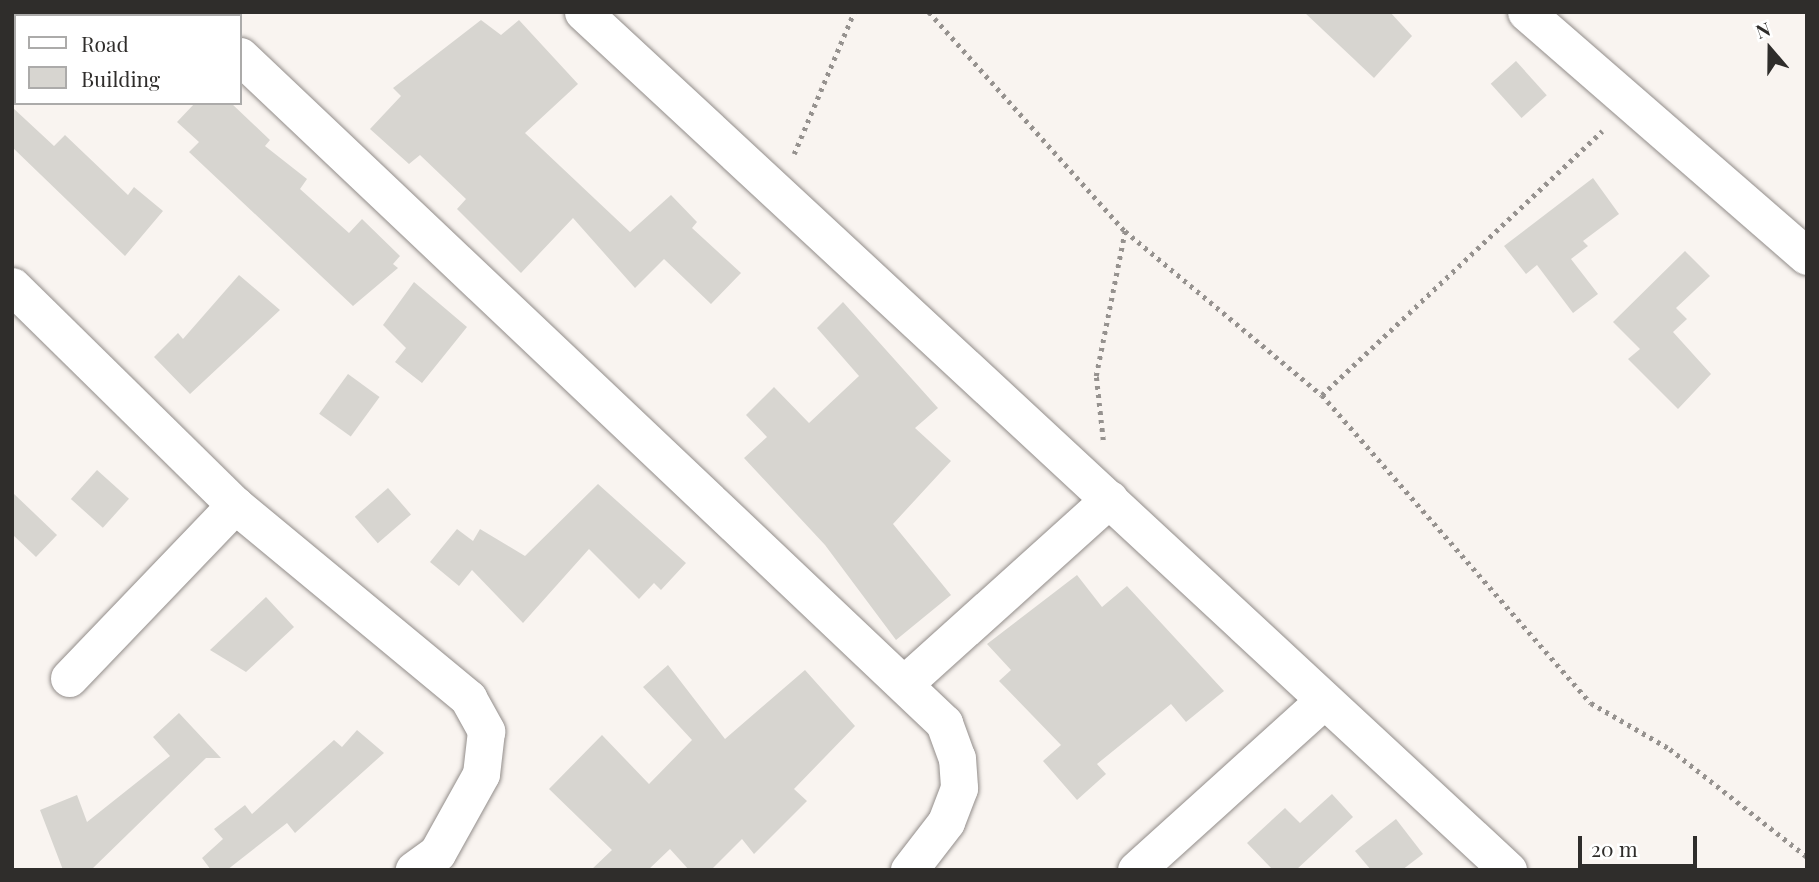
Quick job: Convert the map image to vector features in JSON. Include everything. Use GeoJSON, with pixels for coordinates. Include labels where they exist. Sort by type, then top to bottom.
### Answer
{"type":"FeatureCollection","features":[{"type":"Feature","properties":{"kind":"street"},"geometry":{"type":"LineString","coordinates":[[583,12],[1109,499],[1494,865]]}},
{"type":"Feature","properties":{"kind":"street"},"geometry":{"type":"LineString","coordinates":[[1526,12],[1634,101],[1807,256]]}},
{"type":"Feature","properties":{"kind":"street"},"geometry":{"type":"LineString","coordinates":[[242,59],[905,683],[944,723],[957,758],[960,788],[946,822],[909,870]]}},
{"type":"Feature","properties":{"kind":"street"},"geometry":{"type":"LineString","coordinates":[[12,286],[235,505],[468,698],[486,731],[481,774],[437,852],[414,870]]}},
{"type":"Feature","properties":{"kind":"street"},"geometry":{"type":"LineString","coordinates":[[905,683],[1109,499]]}},
{"type":"Feature","properties":{"kind":"street"},"geometry":{"type":"LineString","coordinates":[[69,678],[235,505]]}},
{"type":"Feature","properties":{"kind":"street"},"geometry":{"type":"LineString","coordinates":[[1136,870],[1322,702]]}},
{"type":"Feature","properties":{"kind":"path"},"geometry":{"type":"LineString","coordinates":[[780,195],[811,102],[854,12]]}},
{"type":"Feature","properties":{"kind":"path"},"geometry":{"type":"LineString","coordinates":[[929,12],[1125,231],[1322,395],[1591,704],[1670,749],[1807,857]]}},
{"type":"Feature","properties":{"kind":"path"},"geometry":{"type":"LineString","coordinates":[[1322,395],[1634,101]]}},
{"type":"Feature","properties":{"kind":"path"},"geometry":{"type":"LineString","coordinates":[[1109,499],[1096,376],[1125,231]]}},
{"type":"Feature","properties":{"kind":"building"},"geometry":{"type":"Polygon","coordinates":[[[1304,12],[1390,12],[1412,36],[1374,78],[1304,12]]]}},
{"type":"Feature","properties":{"kind":"building"},"geometry":{"type":"Polygon","coordinates":[[[481,20],[501,35],[519,20],[578,84],[525,133],[630,232],[671,195],[697,222],[692,228],[741,273],[711,304],[664,259],[635,288],[573,218],[521,273],[457,209],[466,199],[420,155],[409,164],[370,129],[401,96],[393,88],[481,20]]]}},
{"type":"Feature","properties":{"kind":"building"},"geometry":{"type":"Polygon","coordinates":[[[1516,61],[1547,95],[1522,118],[1491,84],[1516,61]]]}},
{"type":"Feature","properties":{"kind":"building"},"geometry":{"type":"Polygon","coordinates":[[[193,105],[233,105],[270,140],[265,146],[307,179],[300,189],[349,233],[362,219],[400,256],[393,264],[398,268],[353,306],[189,152],[199,142],[177,122],[193,105]]]}},
{"type":"Feature","properties":{"kind":"building"},"geometry":{"type":"Polygon","coordinates":[[[12,107],[54,146],[65,135],[128,195],[134,187],[163,211],[125,256],[12,147],[12,107]]]}},
{"type":"Feature","properties":{"kind":"building"},"geometry":{"type":"Polygon","coordinates":[[[1593,178],[1619,214],[1583,241],[1588,246],[1571,259],[1598,294],[1573,313],[1537,265],[1526,274],[1504,246],[1593,178]]]}},
{"type":"Feature","properties":{"kind":"building"},"geometry":{"type":"Polygon","coordinates":[[[1685,251],[1710,276],[1676,308],[1687,319],[1673,332],[1711,374],[1678,409],[1628,359],[1640,349],[1613,322],[1685,251]]]}},
{"type":"Feature","properties":{"kind":"building"},"geometry":{"type":"Polygon","coordinates":[[[239,275],[280,310],[190,394],[154,357],[178,333],[183,339],[239,275]]]}},
{"type":"Feature","properties":{"kind":"building"},"geometry":{"type":"Polygon","coordinates":[[[414,282],[467,327],[422,383],[395,362],[406,348],[383,325],[414,282]]]}},
{"type":"Feature","properties":{"kind":"building"},"geometry":{"type":"Polygon","coordinates":[[[843,302],[938,408],[915,428],[951,461],[893,524],[951,595],[896,640],[825,545],[744,458],[767,437],[746,415],[774,387],[809,423],[859,376],[817,328],[843,302]]]}},
{"type":"Feature","properties":{"kind":"building"},"geometry":{"type":"Polygon","coordinates":[[[348,374],[380,397],[351,437],[319,414],[348,374]]]}},
{"type":"Feature","properties":{"kind":"building"},"geometry":{"type":"Polygon","coordinates":[[[97,470],[129,499],[103,528],[71,499],[97,470]]]}},
{"type":"Feature","properties":{"kind":"building"},"geometry":{"type":"Polygon","coordinates":[[[598,484],[686,563],[661,590],[654,583],[639,599],[589,549],[523,623],[472,570],[459,586],[430,562],[457,529],[473,541],[480,529],[525,556],[598,484]]]}},
{"type":"Feature","properties":{"kind":"building"},"geometry":{"type":"Polygon","coordinates":[[[388,488],[411,514],[378,543],[355,517],[388,488]]]}},
{"type":"Feature","properties":{"kind":"building"},"geometry":{"type":"Polygon","coordinates":[[[12,492],[57,535],[36,557],[12,534],[12,492]]]}},
{"type":"Feature","properties":{"kind":"building"},"geometry":{"type":"Polygon","coordinates":[[[1077,575],[1102,607],[1127,586],[1224,691],[1186,722],[1171,704],[1097,764],[1106,774],[1077,800],[1043,761],[1061,745],[999,681],[1011,670],[987,644],[1077,575]]]}},
{"type":"Feature","properties":{"kind":"building"},"geometry":{"type":"Polygon","coordinates":[[[266,597],[294,627],[246,672],[210,650],[266,597]]]}},
{"type":"Feature","properties":{"kind":"building"},"geometry":{"type":"Polygon","coordinates":[[[668,665],[725,739],[805,670],[855,726],[794,789],[807,801],[754,854],[742,839],[711,870],[689,870],[670,849],[648,870],[591,870],[612,850],[549,789],[602,735],[649,784],[692,740],[643,687],[668,665]]]}},
{"type":"Feature","properties":{"kind":"building"},"geometry":{"type":"Polygon","coordinates":[[[179,713],[221,758],[206,758],[91,870],[63,870],[40,810],[77,795],[87,822],[170,756],[153,737],[179,713]]]}},
{"type":"Feature","properties":{"kind":"building"},"geometry":{"type":"Polygon","coordinates":[[[357,730],[384,753],[295,833],[287,823],[227,870],[211,870],[202,858],[223,839],[214,829],[245,805],[252,814],[334,740],[342,747],[357,730]]]}},
{"type":"Feature","properties":{"kind":"building"},"geometry":{"type":"Polygon","coordinates":[[[1332,794],[1353,817],[1296,870],[1273,870],[1247,843],[1285,808],[1300,823],[1332,794]]]}},
{"type":"Feature","properties":{"kind":"building"},"geometry":{"type":"Polygon","coordinates":[[[1396,819],[1423,854],[1402,870],[1371,870],[1355,851],[1396,819]]]}}]}
